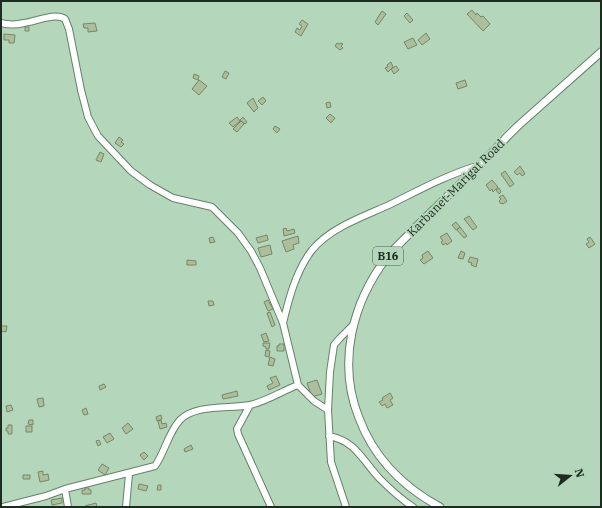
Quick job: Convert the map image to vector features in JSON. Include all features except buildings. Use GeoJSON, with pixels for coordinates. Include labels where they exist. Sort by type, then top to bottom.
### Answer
{"type":"FeatureCollection","features":[{"type":"Feature","properties":{"kind":"main road","name":"Karbanet-Marigat Road"},"geometry":{"type":"LineString","coordinates":[[440,507],[408,485],[386,464],[361,424],[355,408],[348,375],[348,361],[353,325],[358,310],[371,282],[388,256],[519,125],[601,52]]}},
{"type":"Feature","properties":{"kind":"street"},"geometry":{"type":"LineString","coordinates":[[1,23],[12,25],[57,16],[64,19],[69,29],[88,117],[98,136],[128,168],[150,185],[173,198],[212,207],[238,233],[251,251],[283,323],[298,385],[314,401],[328,410]]}},
{"type":"Feature","properties":{"kind":"street"},"geometry":{"type":"LineString","coordinates":[[283,323],[298,273],[312,250],[323,238],[354,220],[459,171],[480,165]]}},
{"type":"Feature","properties":{"kind":"street"},"geometry":{"type":"LineString","coordinates":[[346,507],[330,462],[328,410],[330,372],[334,345],[353,325]]}},
{"type":"Feature","properties":{"kind":"street"},"geometry":{"type":"LineString","coordinates":[[3,507],[46,496],[65,489],[130,474],[155,466],[179,420],[191,412],[222,407],[250,405],[268,399],[298,385]]}},
{"type":"Feature","properties":{"kind":"street"},"geometry":{"type":"LineString","coordinates":[[250,405],[237,429],[238,434],[271,507]]}},
{"type":"Feature","properties":{"kind":"street"},"geometry":{"type":"LineString","coordinates":[[328,436],[339,438],[348,442],[380,479],[413,507]]}},
{"type":"Feature","properties":{"kind":"street"},"geometry":{"type":"LineString","coordinates":[[126,507],[130,474]]}},
{"type":"Feature","properties":{"kind":"street"},"geometry":{"type":"LineString","coordinates":[[65,489],[68,507]]}}]}
